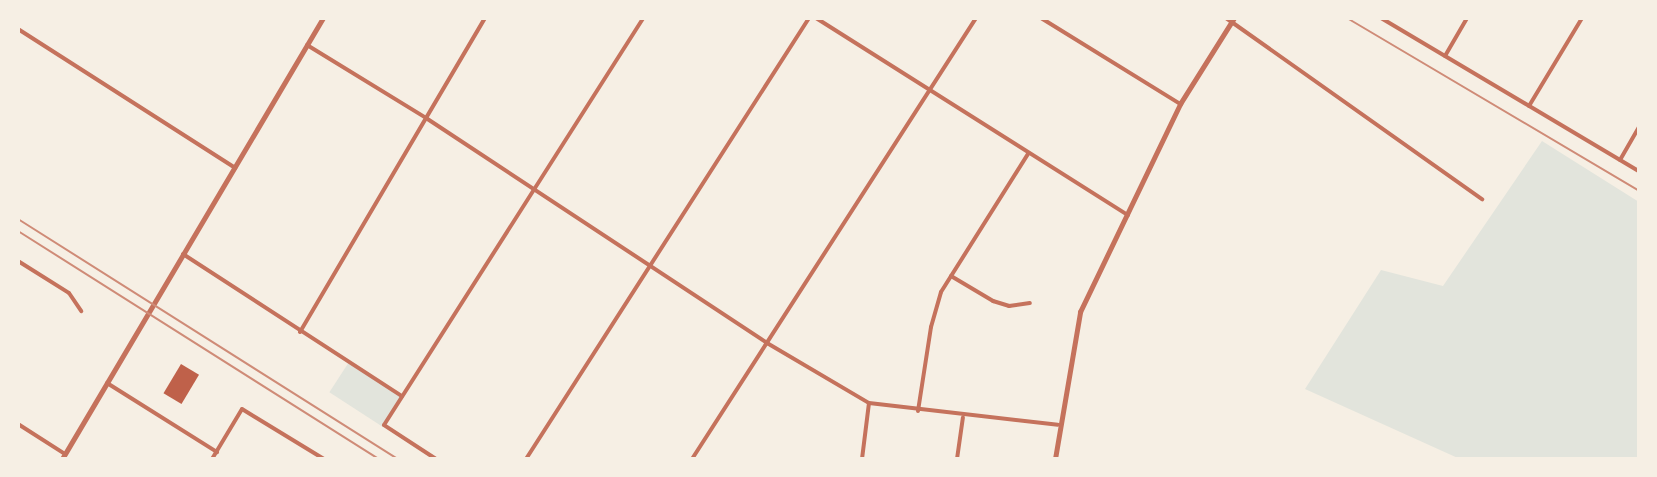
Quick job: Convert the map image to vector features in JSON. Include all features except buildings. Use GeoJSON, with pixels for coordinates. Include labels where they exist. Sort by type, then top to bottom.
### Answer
{"type":"FeatureCollection","features":[{"type":"Feature","properties":{"kind":"street"},"geometry":{"type":"LineString","coordinates":[[18,424],[64,457],[323,18]]}},
{"type":"Feature","properties":{"kind":"street"},"geometry":{"type":"LineString","coordinates":[[300,332],[485,18]]}},
{"type":"Feature","properties":{"kind":"street"},"geometry":{"type":"LineString","coordinates":[[436,459],[384,425],[643,18]]}},
{"type":"Feature","properties":{"kind":"street"},"geometry":{"type":"LineString","coordinates":[[526,459],[809,18]]}},
{"type":"Feature","properties":{"kind":"street"},"geometry":{"type":"LineString","coordinates":[[816,18],[1128,215]]}},
{"type":"Feature","properties":{"kind":"street"},"geometry":{"type":"LineString","coordinates":[[701,459],[694,457],[928,89],[976,18]]}},
{"type":"Feature","properties":{"kind":"street"},"geometry":{"type":"LineString","coordinates":[[1041,18],[1180,104]]}},
{"type":"Feature","properties":{"kind":"street"},"geometry":{"type":"LineString","coordinates":[[1226,18],[1233,20],[1482,199]]}},
{"type":"Feature","properties":{"kind":"street"},"geometry":{"type":"LineString","coordinates":[[1381,18],[1639,171]]}},
{"type":"Feature","properties":{"kind":"street"},"geometry":{"type":"LineString","coordinates":[[1446,56],[1467,18]]}},
{"type":"Feature","properties":{"kind":"street"},"geometry":{"type":"LineString","coordinates":[[1529,106],[1582,18]]}},
{"type":"Feature","properties":{"kind":"street"},"geometry":{"type":"LineString","coordinates":[[1055,459],[1058,425],[1080,312],[1180,104],[1233,20]]}},
{"type":"Feature","properties":{"kind":"street"},"geometry":{"type":"LineString","coordinates":[[18,29],[234,168]]}},
{"type":"Feature","properties":{"kind":"street"},"geometry":{"type":"LineString","coordinates":[[307,45],[426,118],[532,191],[767,343],[869,403],[963,417],[1058,425]]}},
{"type":"Feature","properties":{"kind":"street"},"geometry":{"type":"LineString","coordinates":[[1620,160],[1639,127]]}},
{"type":"Feature","properties":{"kind":"street"},"geometry":{"type":"LineString","coordinates":[[918,411],[931,327],[951,276],[1029,154]]}},
{"type":"Feature","properties":{"kind":"street"},"geometry":{"type":"LineString","coordinates":[[183,254],[402,396]]}},
{"type":"Feature","properties":{"kind":"street"},"geometry":{"type":"LineString","coordinates":[[18,261],[69,293],[81,311]]}},
{"type":"Feature","properties":{"kind":"street"},"geometry":{"type":"LineString","coordinates":[[951,276],[993,301],[1009,306],[1030,303]]}},
{"type":"Feature","properties":{"kind":"street"},"geometry":{"type":"LineString","coordinates":[[107,383],[217,452]]}},
{"type":"Feature","properties":{"kind":"street"},"geometry":{"type":"LineString","coordinates":[[862,459],[869,403]]}},
{"type":"Feature","properties":{"kind":"street"},"geometry":{"type":"LineString","coordinates":[[212,459],[242,409],[324,459]]}},
{"type":"Feature","properties":{"kind":"street"},"geometry":{"type":"LineString","coordinates":[[957,459],[963,417]]}},
{"type":"Feature","properties":{"kind":"shaded area"},"geometry":{"type":"Polygon","coordinates":[[[1542,141],[1639,202],[1639,459],[1460,459],[1305,389],[1381,270],[1443,286],[1542,141]]]}},
{"type":"Feature","properties":{"kind":"shaded area"},"geometry":{"type":"Polygon","coordinates":[[[349,362],[402,396],[382,427],[329,392],[349,362]]]}},
{"type":"Feature","properties":{"kind":"railway"},"geometry":{"type":"LineString","coordinates":[[1347,18],[1639,191]]}},
{"type":"Feature","properties":{"kind":"railway"},"geometry":{"type":"LineString","coordinates":[[18,219],[398,459]]}},
{"type":"Feature","properties":{"kind":"railway"},"geometry":{"type":"LineString","coordinates":[[18,231],[379,459]]}}]}
